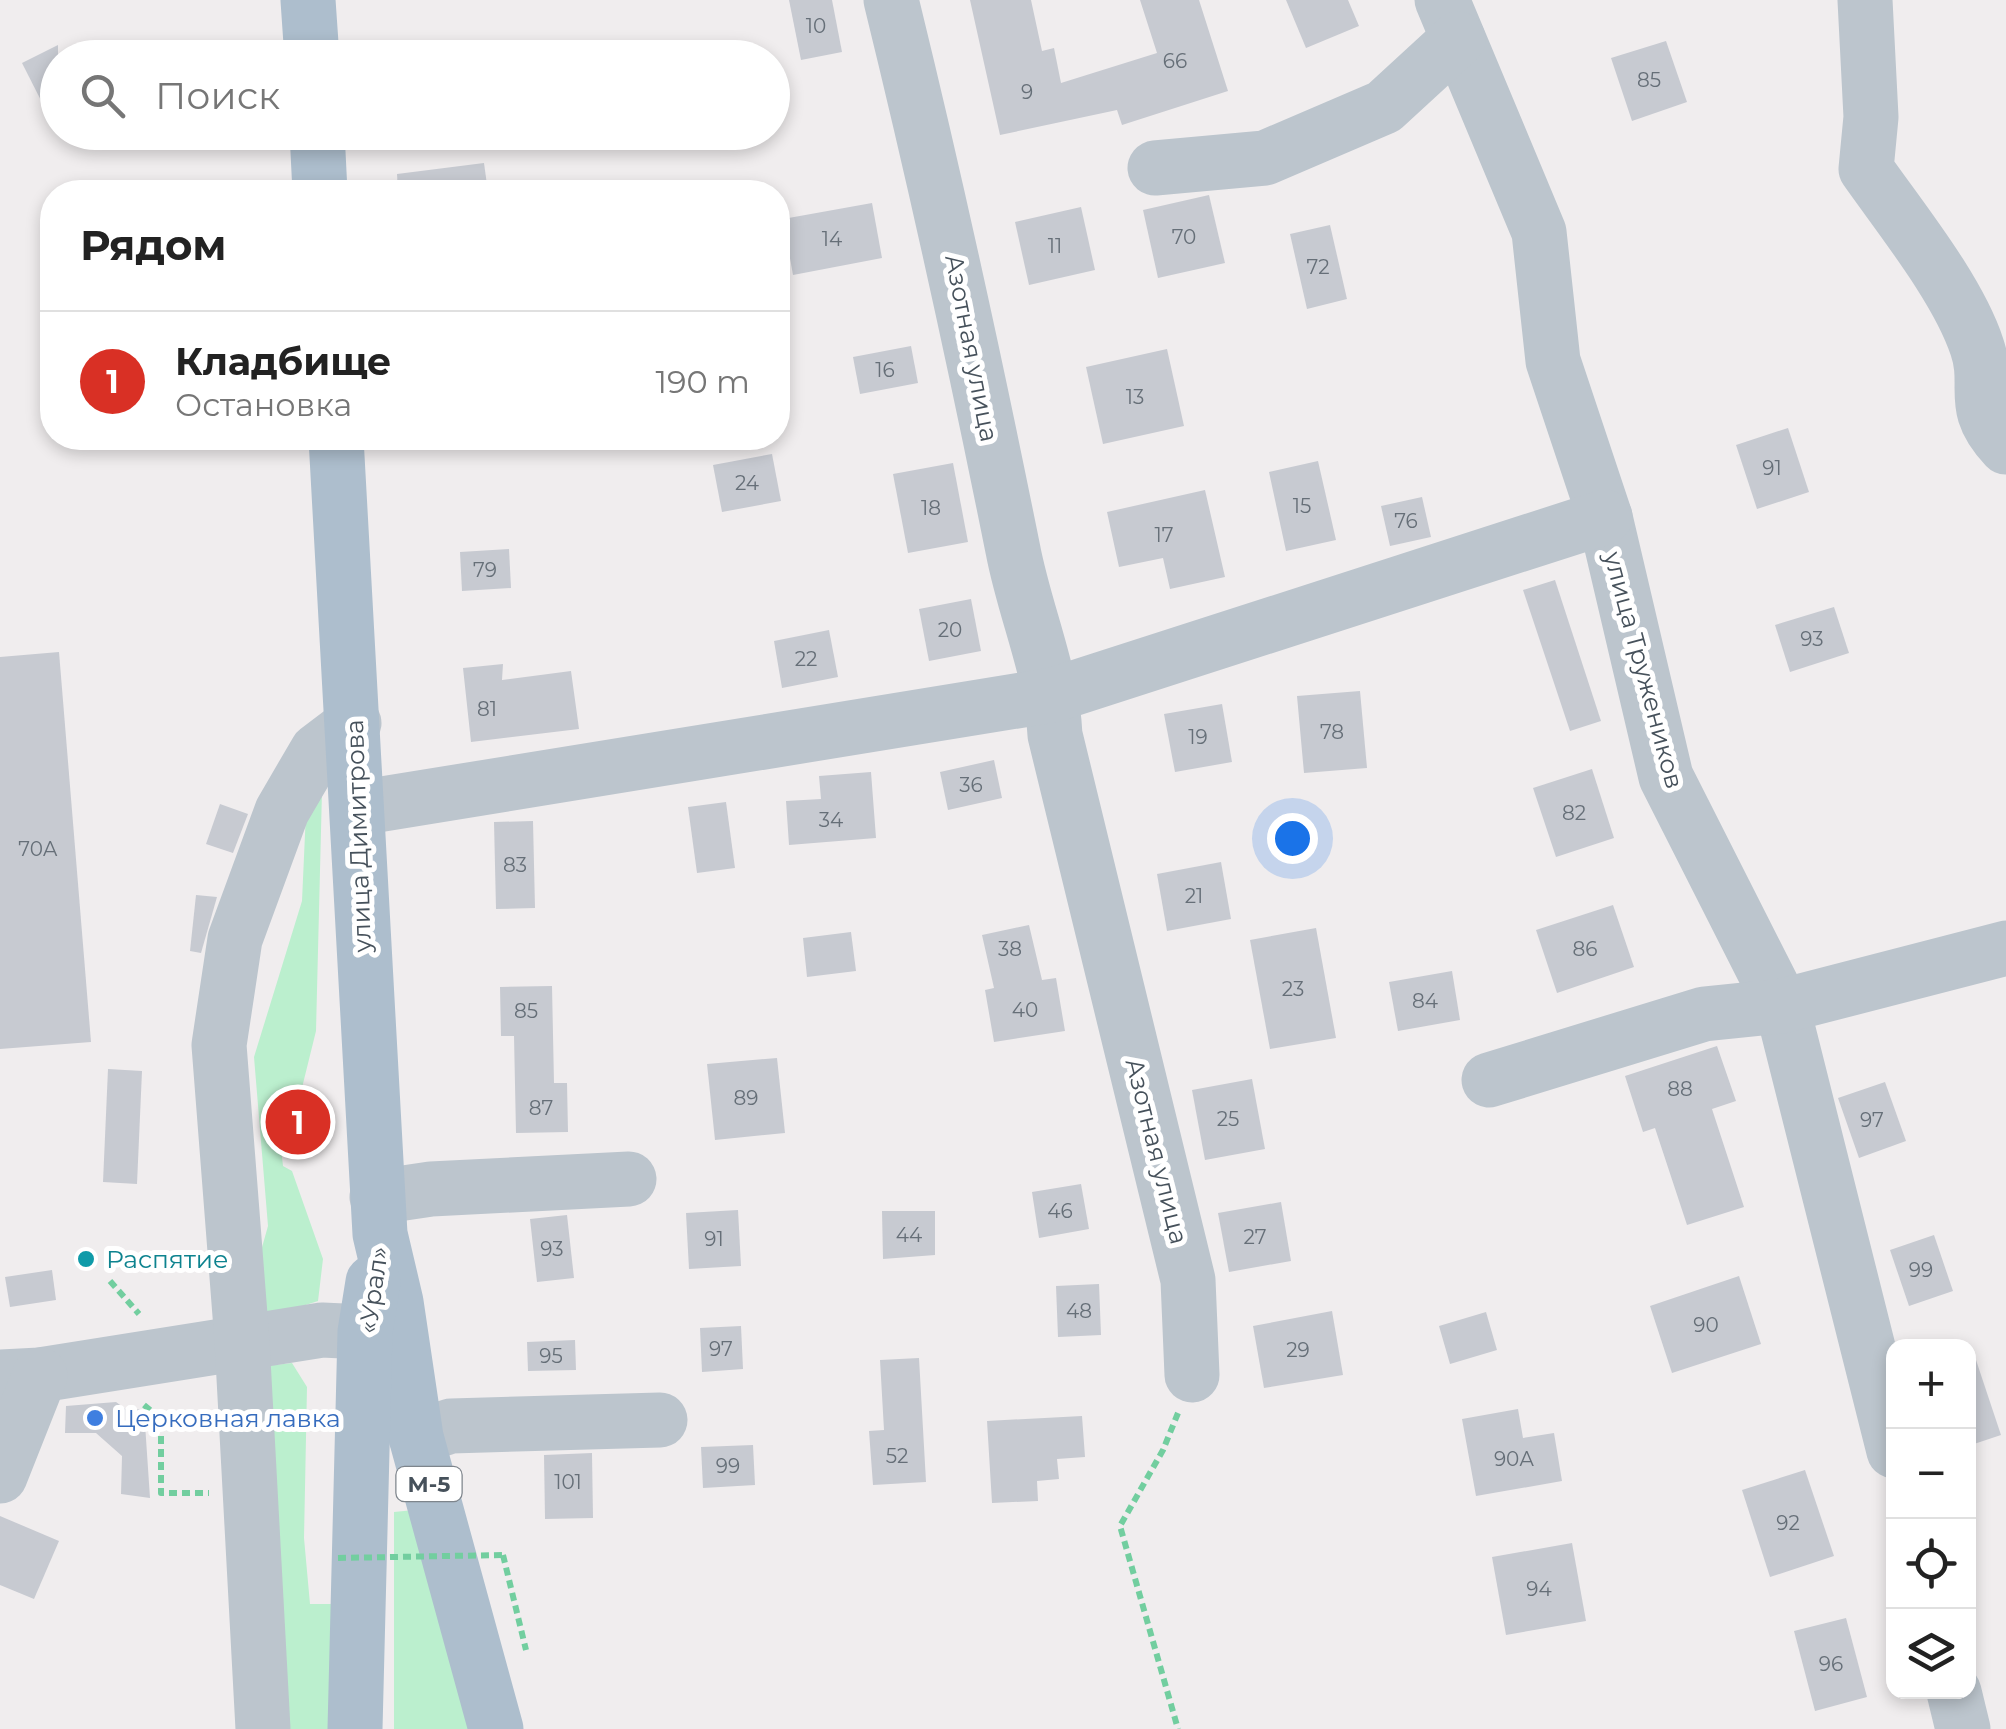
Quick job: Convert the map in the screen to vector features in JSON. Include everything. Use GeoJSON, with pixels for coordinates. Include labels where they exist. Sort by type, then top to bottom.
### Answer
{"type":"FeatureCollection","features":[{"type":"Feature","properties":{"kind":"main road"},"geometry":{"type":"LineString","coordinates":[[308,0],[311,40]]}},
{"type":"Feature","properties":{"kind":"main road"},"geometry":{"type":"LineString","coordinates":[[317,150],[319,180]]}},
{"type":"Feature","properties":{"kind":"main road","name":"улица Димитрова"},"geometry":{"type":"LineString","coordinates":[[337,450],[378,1216]]}},
{"type":"Feature","properties":{"kind":"main road","name":"«Урал»"},"geometry":{"type":"LineString","coordinates":[[355,1729],[365,1332],[378,1216]]}},
{"type":"Feature","properties":{"kind":"main road","name":"«Урал»"},"geometry":{"type":"LineString","coordinates":[[378,1216],[396,1302],[416,1437],[496,1729]]}},
{"type":"Feature","properties":{"kind":"street","name":"Азотная улица"},"geometry":{"type":"LineString","coordinates":[[891,0],[952,247],[1021,589],[1053,695],[1056,735],[1188,1280],[1192,1375]]}},
{"type":"Feature","properties":{"kind":"street"},"geometry":{"type":"LineString","coordinates":[[1865,0],[1871,117],[1866,169],[1933,266],[1978,348],[1980,408],[2006,447]]}},
{"type":"Feature","properties":{"kind":"street"},"geometry":{"type":"LineString","coordinates":[[1156,168],[1264,158],[1384,107],[1450,19]]}},
{"type":"Feature","properties":{"kind":"street","name":"улица Тружеников"},"geometry":{"type":"LineString","coordinates":[[1450,19],[1539,232],[1553,361],[1606,517],[1666,777],[1782,1006],[1888,1429]]}},
{"type":"Feature","properties":{"kind":"street"},"geometry":{"type":"LineString","coordinates":[[358,808],[1053,695],[1606,517]]}},
{"type":"Feature","properties":{"kind":"street"},"geometry":{"type":"LineString","coordinates":[[263,1729],[242,1341],[219,1045],[235,939],[282,811],[317,751],[354,722]]}},
{"type":"Feature","properties":{"kind":"street"},"geometry":{"type":"LineString","coordinates":[[1489,1080],[1704,1014],[1782,1006],[2006,948]]}},
{"type":"Feature","properties":{"kind":"street"},"geometry":{"type":"LineString","coordinates":[[378,1216],[430,1189],[629,1180]]}},
{"type":"Feature","properties":{"kind":"street"},"geometry":{"type":"LineString","coordinates":[[0,1476],[20,1376],[322,1330],[365,1332]]}},
{"type":"Feature","properties":{"kind":"street"},"geometry":{"type":"LineString","coordinates":[[416,1437],[451,1426],[660,1420]]}},
{"type":"Feature","properties":{"kind":"street"},"geometry":{"type":"LineString","coordinates":[[1956,1699],[1964,1729]]}},
{"type":"Feature","properties":{"kind":"path"},"geometry":{"type":"LineString","coordinates":[[1178,1729],[1120,1526],[1164,1450],[1192,1375]]}},
{"type":"Feature","properties":{"kind":"path"},"geometry":{"type":"LineString","coordinates":[[133,1396],[161,1419],[162,1493],[210,1492]]}},
{"type":"Feature","properties":{"kind":"path"},"geometry":{"type":"LineString","coordinates":[[338,1558],[503,1555],[526,1650]]}},
{"type":"Feature","properties":{"kind":"green space"},"geometry":{"type":"Polygon","coordinates":[[[322,791],[316,1031],[296,1112],[278,1121],[283,1166],[292,1171],[323,1259],[318,1301],[269,1317],[245,1308],[268,1226],[254,1057],[302,901],[306,812],[322,791]]]}},
{"type":"Feature","properties":{"kind":"green space"},"geometry":{"type":"Polygon","coordinates":[[[292,1363],[307,1387],[304,1538],[310,1604],[337,1604],[329,1729],[283,1729],[257,1367],[292,1363]]]}},
{"type":"Feature","properties":{"kind":"green space"},"geometry":{"type":"Polygon","coordinates":[[[414,1510],[474,1729],[394,1729],[394,1512],[414,1510]]]}},
{"type":"Feature","properties":{"kind":"building"},"geometry":{"type":"Polygon","coordinates":[[[789,0],[832,0],[842,52],[801,60],[789,0]]]}},
{"type":"Feature","properties":{"kind":"building"},"geometry":{"type":"Polygon","coordinates":[[[970,0],[1031,0],[1042,51],[1054,48],[1061,83],[1157,53],[1140,0],[1199,0],[1228,91],[1122,125],[1117,110],[1000,135],[970,0]]]}},
{"type":"Feature","properties":{"kind":"building"},"geometry":{"type":"Polygon","coordinates":[[[1286,0],[1348,0],[1359,26],[1306,48],[1286,0]]]}},
{"type":"Feature","properties":{"kind":"building"},"geometry":{"type":"Polygon","coordinates":[[[1666,41],[1687,102],[1632,121],[1611,58],[1666,41]]]}},
{"type":"Feature","properties":{"kind":"building"},"geometry":{"type":"Polygon","coordinates":[[[40,54],[40,98],[22,63],[40,54]]]}},
{"type":"Feature","properties":{"kind":"building"},"geometry":{"type":"Polygon","coordinates":[[[484,163],[486,180],[397,180],[397,174],[484,163]]]}},
{"type":"Feature","properties":{"kind":"building"},"geometry":{"type":"Polygon","coordinates":[[[1209,195],[1225,263],[1158,278],[1143,210],[1209,195]]]}},
{"type":"Feature","properties":{"kind":"building"},"geometry":{"type":"Polygon","coordinates":[[[872,203],[882,258],[793,275],[790,218],[872,203]]]}},
{"type":"Feature","properties":{"kind":"building"},"geometry":{"type":"Polygon","coordinates":[[[1081,207],[1095,270],[1029,285],[1015,222],[1081,207]]]}},
{"type":"Feature","properties":{"kind":"building"},"geometry":{"type":"Polygon","coordinates":[[[1330,225],[1347,299],[1307,309],[1290,234],[1330,225]]]}},
{"type":"Feature","properties":{"kind":"building"},"geometry":{"type":"Polygon","coordinates":[[[911,346],[918,383],[860,394],[853,357],[911,346]]]}},
{"type":"Feature","properties":{"kind":"building"},"geometry":{"type":"Polygon","coordinates":[[[1167,349],[1184,426],[1103,444],[1086,367],[1167,349]]]}},
{"type":"Feature","properties":{"kind":"building"},"geometry":{"type":"Polygon","coordinates":[[[1788,428],[1809,492],[1757,509],[1736,445],[1788,428]]]}},
{"type":"Feature","properties":{"kind":"building"},"geometry":{"type":"Polygon","coordinates":[[[772,454],[781,501],[722,512],[713,465],[772,454]]]}},
{"type":"Feature","properties":{"kind":"building"},"geometry":{"type":"Polygon","coordinates":[[[1318,461],[1336,540],[1286,551],[1269,472],[1318,461]]]}},
{"type":"Feature","properties":{"kind":"building"},"geometry":{"type":"Polygon","coordinates":[[[953,463],[968,542],[908,553],[893,474],[953,463]]]}},
{"type":"Feature","properties":{"kind":"building"},"geometry":{"type":"Polygon","coordinates":[[[1205,490],[1225,577],[1170,589],[1163,558],[1119,567],[1107,512],[1205,490]]]}},
{"type":"Feature","properties":{"kind":"building"},"geometry":{"type":"Polygon","coordinates":[[[1422,497],[1431,537],[1390,546],[1381,506],[1422,497]]]}},
{"type":"Feature","properties":{"kind":"building"},"geometry":{"type":"Polygon","coordinates":[[[509,549],[511,588],[462,591],[460,552],[509,549]]]}},
{"type":"Feature","properties":{"kind":"building"},"geometry":{"type":"Polygon","coordinates":[[[1555,580],[1601,721],[1570,731],[1523,590],[1555,580]]]}},
{"type":"Feature","properties":{"kind":"building"},"geometry":{"type":"Polygon","coordinates":[[[971,599],[981,651],[929,661],[919,609],[971,599]]]}},
{"type":"Feature","properties":{"kind":"building"},"geometry":{"type":"Polygon","coordinates":[[[1834,607],[1849,653],[1790,672],[1775,625],[1834,607]]]}},
{"type":"Feature","properties":{"kind":"building"},"geometry":{"type":"Polygon","coordinates":[[[829,630],[838,677],[782,688],[774,641],[829,630]]]}},
{"type":"Feature","properties":{"kind":"building"},"geometry":{"type":"Polygon","coordinates":[[[59,652],[91,1042],[0,1049],[0,657],[59,652]]]}},
{"type":"Feature","properties":{"kind":"building"},"geometry":{"type":"Polygon","coordinates":[[[503,664],[502,680],[571,671],[579,729],[471,742],[463,668],[503,664]]]}},
{"type":"Feature","properties":{"kind":"building"},"geometry":{"type":"Polygon","coordinates":[[[1360,691],[1367,768],[1304,773],[1297,696],[1360,691]]]}},
{"type":"Feature","properties":{"kind":"building"},"geometry":{"type":"Polygon","coordinates":[[[1222,704],[1232,762],[1175,772],[1164,714],[1222,704]]]}},
{"type":"Feature","properties":{"kind":"building"},"geometry":{"type":"Polygon","coordinates":[[[994,760],[1002,798],[948,810],[940,772],[994,760]]]}},
{"type":"Feature","properties":{"kind":"building"},"geometry":{"type":"Polygon","coordinates":[[[1592,769],[1614,838],[1556,857],[1533,788],[1592,769]]]}},
{"type":"Feature","properties":{"kind":"building"},"geometry":{"type":"Polygon","coordinates":[[[871,772],[876,838],[789,845],[786,801],[821,799],[819,776],[871,772]]]}},
{"type":"Feature","properties":{"kind":"building"},"geometry":{"type":"Polygon","coordinates":[[[726,802],[735,868],[697,873],[688,807],[726,802]]]}},
{"type":"Feature","properties":{"kind":"building"},"geometry":{"type":"Polygon","coordinates":[[[220,804],[248,814],[233,853],[206,844],[220,804]]]}},
{"type":"Feature","properties":{"kind":"building"},"geometry":{"type":"Polygon","coordinates":[[[533,821],[535,908],[496,909],[494,822],[533,821]]]}},
{"type":"Feature","properties":{"kind":"building"},"geometry":{"type":"Polygon","coordinates":[[[1221,862],[1231,919],[1167,931],[1157,874],[1221,862]]]}},
{"type":"Feature","properties":{"kind":"building"},"geometry":{"type":"Polygon","coordinates":[[[196,895],[217,897],[201,953],[190,951],[196,895]]]}},
{"type":"Feature","properties":{"kind":"building"},"geometry":{"type":"Polygon","coordinates":[[[1613,905],[1634,967],[1557,993],[1536,930],[1613,905]]]}},
{"type":"Feature","properties":{"kind":"building"},"geometry":{"type":"Polygon","coordinates":[[[1029,925],[1042,980],[1056,978],[1065,1031],[994,1042],[985,990],[994,988],[982,935],[1029,925]]]}},
{"type":"Feature","properties":{"kind":"building"},"geometry":{"type":"Polygon","coordinates":[[[1316,928],[1336,1038],[1270,1049],[1250,940],[1316,928]]]}},
{"type":"Feature","properties":{"kind":"building"},"geometry":{"type":"Polygon","coordinates":[[[851,932],[856,971],[807,977],[803,938],[851,932]]]}},
{"type":"Feature","properties":{"kind":"building"},"geometry":{"type":"Polygon","coordinates":[[[1452,971],[1460,1020],[1398,1031],[1389,982],[1452,971]]]}},
{"type":"Feature","properties":{"kind":"building"},"geometry":{"type":"Polygon","coordinates":[[[552,986],[554,1083],[567,1083],[568,1132],[516,1133],[514,1036],[501,1036],[500,987],[552,986]]]}},
{"type":"Feature","properties":{"kind":"building"},"geometry":{"type":"Polygon","coordinates":[[[1717,1046],[1736,1101],[1712,1109],[1744,1207],[1687,1225],[1655,1128],[1643,1132],[1625,1076],[1717,1046]]]}},
{"type":"Feature","properties":{"kind":"building"},"geometry":{"type":"Polygon","coordinates":[[[777,1058],[785,1133],[715,1140],[707,1064],[777,1058]]]}},
{"type":"Feature","properties":{"kind":"building"},"geometry":{"type":"Polygon","coordinates":[[[108,1069],[142,1071],[137,1184],[103,1182],[108,1069]]]}},
{"type":"Feature","properties":{"kind":"building"},"geometry":{"type":"Polygon","coordinates":[[[1252,1079],[1265,1149],[1205,1160],[1192,1090],[1252,1079]]]}},
{"type":"Feature","properties":{"kind":"building"},"geometry":{"type":"Polygon","coordinates":[[[1885,1082],[1906,1141],[1859,1158],[1838,1098],[1885,1082]]]}},
{"type":"Feature","properties":{"kind":"building"},"geometry":{"type":"Polygon","coordinates":[[[1081,1184],[1089,1229],[1039,1238],[1032,1192],[1081,1184]]]}},
{"type":"Feature","properties":{"kind":"building"},"geometry":{"type":"Polygon","coordinates":[[[1281,1202],[1291,1261],[1229,1272],[1218,1213],[1281,1202]]]}},
{"type":"Feature","properties":{"kind":"building"},"geometry":{"type":"Polygon","coordinates":[[[738,1210],[741,1266],[689,1269],[686,1213],[738,1210]]]}},
{"type":"Feature","properties":{"kind":"building"},"geometry":{"type":"Polygon","coordinates":[[[882,1211],[935,1211],[935,1255],[883,1259],[882,1211]]]}},
{"type":"Feature","properties":{"kind":"building"},"geometry":{"type":"Polygon","coordinates":[[[567,1215],[574,1278],[537,1282],[530,1219],[567,1215]]]}},
{"type":"Feature","properties":{"kind":"building"},"geometry":{"type":"Polygon","coordinates":[[[1934,1235],[1953,1291],[1909,1306],[1890,1250],[1934,1235]]]}},
{"type":"Feature","properties":{"kind":"building"},"geometry":{"type":"Polygon","coordinates":[[[52,1270],[56,1300],[10,1307],[5,1277],[52,1270]]]}},
{"type":"Feature","properties":{"kind":"building"},"geometry":{"type":"Polygon","coordinates":[[[1739,1276],[1761,1344],[1672,1373],[1650,1306],[1739,1276]]]}},
{"type":"Feature","properties":{"kind":"building"},"geometry":{"type":"Polygon","coordinates":[[[1099,1284],[1101,1335],[1058,1337],[1056,1286],[1099,1284]]]}},
{"type":"Feature","properties":{"kind":"building"},"geometry":{"type":"Polygon","coordinates":[[[1332,1311],[1343,1375],[1264,1388],[1253,1326],[1332,1311]]]}},
{"type":"Feature","properties":{"kind":"building"},"geometry":{"type":"Polygon","coordinates":[[[1486,1312],[1497,1350],[1450,1364],[1439,1326],[1486,1312]]]}},
{"type":"Feature","properties":{"kind":"building"},"geometry":{"type":"Polygon","coordinates":[[[741,1326],[743,1369],[702,1372],[700,1328],[741,1326]]]}},
{"type":"Feature","properties":{"kind":"building"},"geometry":{"type":"Polygon","coordinates":[[[575,1340],[576,1370],[528,1371],[527,1342],[575,1340]]]}},
{"type":"Feature","properties":{"kind":"building"},"geometry":{"type":"Polygon","coordinates":[[[919,1358],[926,1482],[873,1485],[869,1431],[884,1430],[880,1360],[919,1358]]]}},
{"type":"Feature","properties":{"kind":"building"},"geometry":{"type":"Polygon","coordinates":[[[1976,1360],[2001,1435],[1976,1443],[1976,1360]]]}},
{"type":"Feature","properties":{"kind":"building"},"geometry":{"type":"Polygon","coordinates":[[[116,1402],[127,1410],[144,1409],[150,1498],[121,1494],[122,1456],[96,1433],[65,1433],[66,1406],[116,1402]]]}},
{"type":"Feature","properties":{"kind":"building"},"geometry":{"type":"Polygon","coordinates":[[[1518,1409],[1523,1438],[1554,1433],[1562,1481],[1476,1496],[1462,1419],[1518,1409]]]}},
{"type":"Feature","properties":{"kind":"building"},"geometry":{"type":"Polygon","coordinates":[[[1082,1416],[1085,1457],[1057,1459],[1059,1479],[1037,1481],[1038,1501],[992,1503],[987,1421],[1082,1416]]]}},
{"type":"Feature","properties":{"kind":"building"},"geometry":{"type":"Polygon","coordinates":[[[753,1445],[755,1485],[703,1488],[701,1447],[753,1445]]]}},
{"type":"Feature","properties":{"kind":"building"},"geometry":{"type":"Polygon","coordinates":[[[592,1453],[593,1518],[545,1519],[544,1455],[592,1453]]]}},
{"type":"Feature","properties":{"kind":"building"},"geometry":{"type":"Polygon","coordinates":[[[1805,1470],[1834,1556],[1770,1577],[1742,1490],[1805,1470]]]}},
{"type":"Feature","properties":{"kind":"building"},"geometry":{"type":"Polygon","coordinates":[[[0,1516],[59,1541],[34,1599],[0,1585],[0,1516]]]}},
{"type":"Feature","properties":{"kind":"building"},"geometry":{"type":"Polygon","coordinates":[[[1572,1543],[1586,1621],[1506,1635],[1492,1557],[1572,1543]]]}},
{"type":"Feature","properties":{"kind":"building"},"geometry":{"type":"Polygon","coordinates":[[[1846,1618],[1867,1697],[1815,1711],[1794,1631],[1846,1618]]]}},
{"type":"Feature","properties":{"kind":"place","name":"Кладбище"},"geometry":{"type":"Point","coordinates":[298,1122]}},
{"type":"Feature","properties":{"kind":"place","name":"Распятие"},"geometry":{"type":"Point","coordinates":[86,1259]}},
{"type":"Feature","properties":{"kind":"place","name":"Церковная лавка"},"geometry":{"type":"Point","coordinates":[95,1418]}}]}
